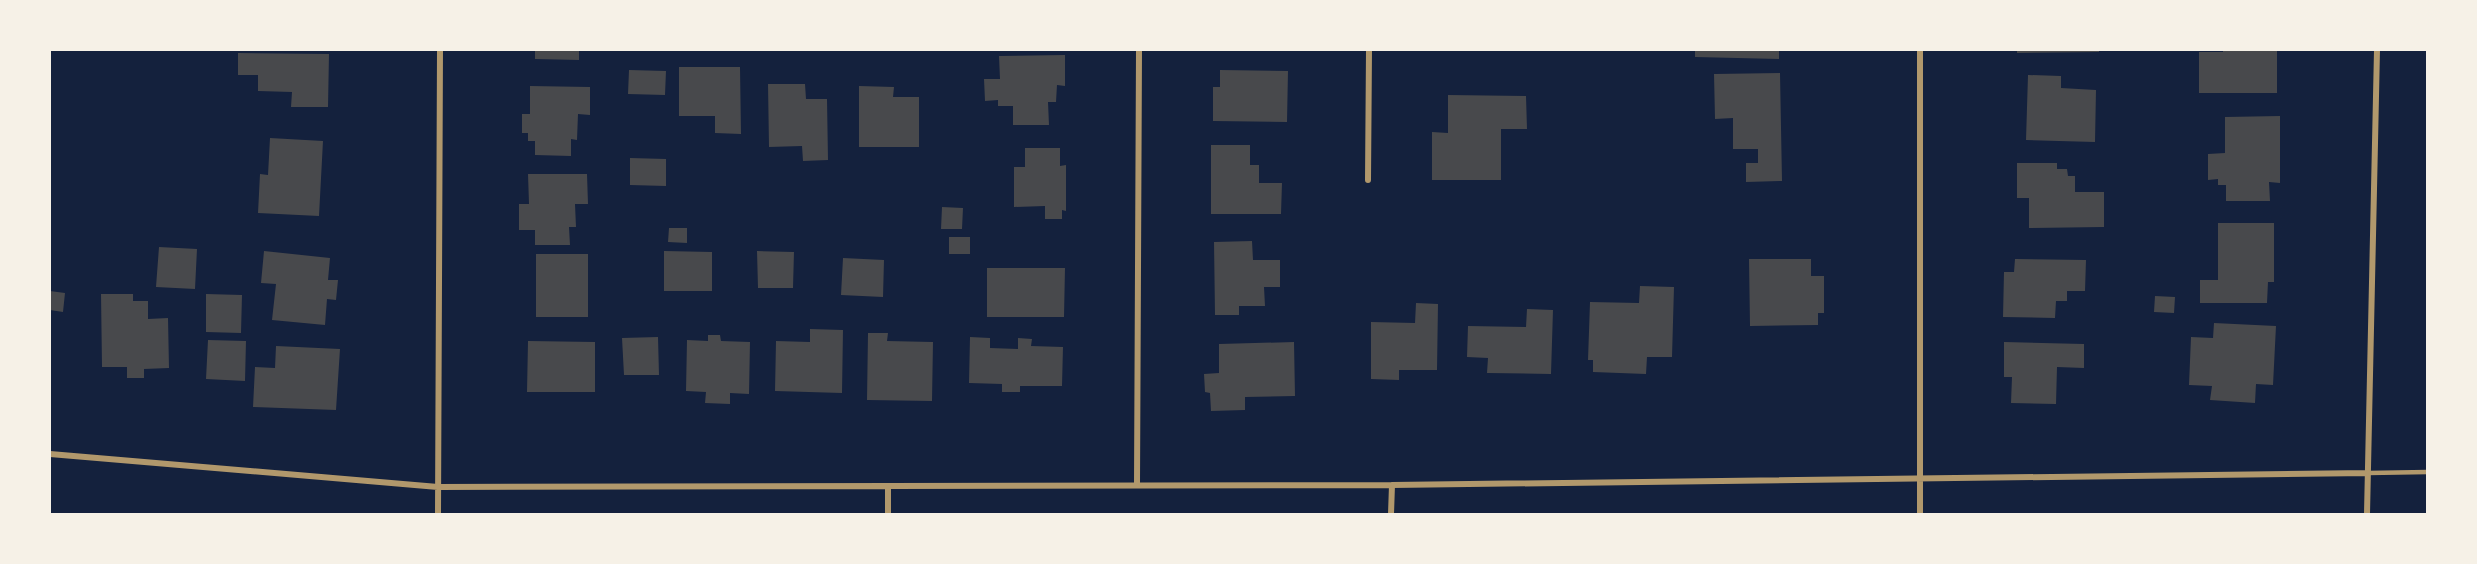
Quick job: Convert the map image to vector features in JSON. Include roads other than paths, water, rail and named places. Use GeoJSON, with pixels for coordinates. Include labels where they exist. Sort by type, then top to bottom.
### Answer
{"type":"FeatureCollection","features":[{"type":"Feature","properties":{"kind":"street"},"geometry":{"type":"LineString","coordinates":[[438,514],[440,50]]}},
{"type":"Feature","properties":{"kind":"street"},"geometry":{"type":"LineString","coordinates":[[1137,484],[1139,50]]}},
{"type":"Feature","properties":{"kind":"street"},"geometry":{"type":"LineString","coordinates":[[1368,180],[1369,50]]}},
{"type":"Feature","properties":{"kind":"street"},"geometry":{"type":"LineString","coordinates":[[1920,50],[1920,514]]}},
{"type":"Feature","properties":{"kind":"street"},"geometry":{"type":"LineString","coordinates":[[2367,514],[2377,50]]}},
{"type":"Feature","properties":{"kind":"street"},"geometry":{"type":"LineString","coordinates":[[50,454],[438,487],[1392,485],[2368,472]]}},
{"type":"Feature","properties":{"kind":"street"},"geometry":{"type":"LineString","coordinates":[[1391,514],[1392,485]]}},
{"type":"Feature","properties":{"kind":"street"},"geometry":{"type":"LineString","coordinates":[[888,487],[888,514]]}},
{"type":"Feature","properties":{"kind":"lane"},"geometry":{"type":"LineString","coordinates":[[2368,472],[2427,472]]}}]}
